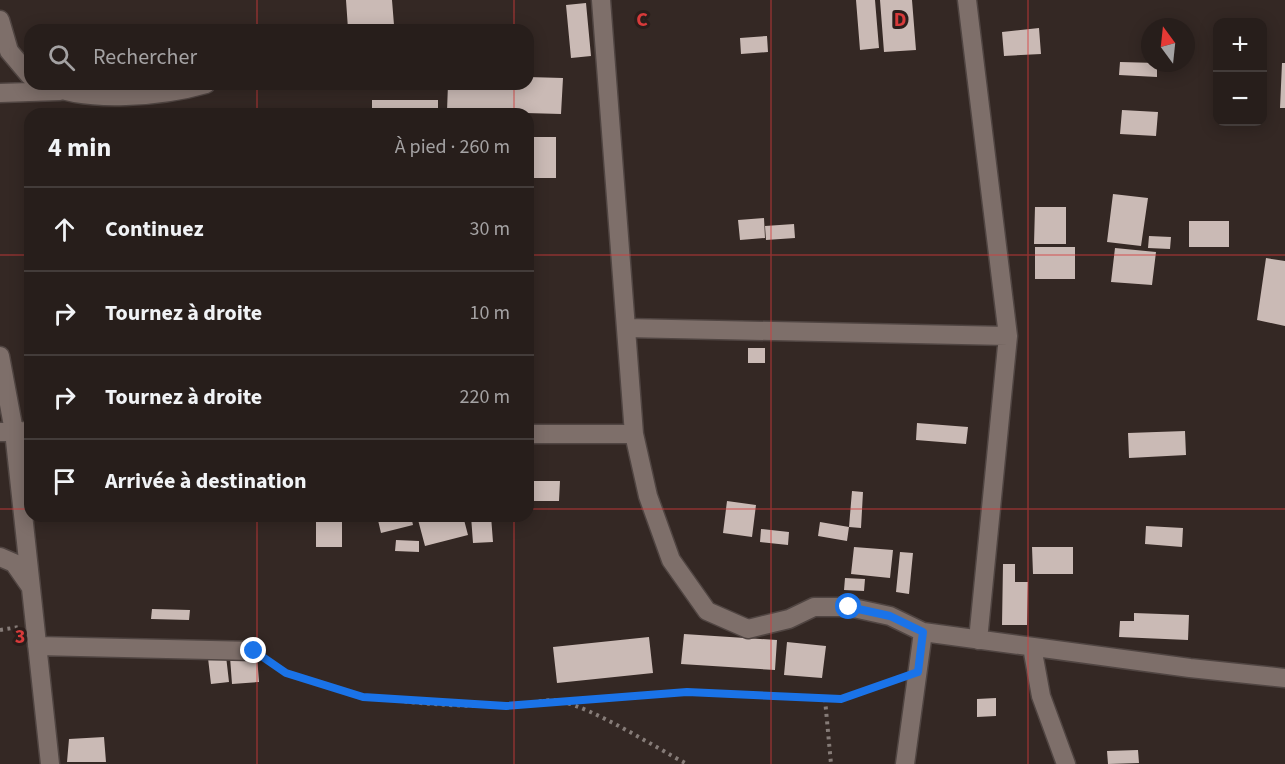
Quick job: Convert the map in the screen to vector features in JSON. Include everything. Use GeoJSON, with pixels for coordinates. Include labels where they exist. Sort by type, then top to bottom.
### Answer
{"type":"FeatureCollection","features":[{"type":"Feature","properties":{"kind":"street"},"geometry":{"type":"LineString","coordinates":[[601,0],[634,434],[648,496],[670,560],[707,611],[748,629],[789,619],[814,607],[849,607],[890,616],[923,632],[1244,675],[1285,678]]}},
{"type":"Feature","properties":{"kind":"street"},"geometry":{"type":"LineString","coordinates":[[967,0],[1008,336],[978,640]]}},
{"type":"Feature","properties":{"kind":"street"},"geometry":{"type":"LineString","coordinates":[[0,20],[9,51],[24,68]]}},
{"type":"Feature","properties":{"kind":"street"},"geometry":{"type":"LineString","coordinates":[[0,93],[27,90]]}},
{"type":"Feature","properties":{"kind":"street"},"geometry":{"type":"LineString","coordinates":[[86,90],[139,95],[180,90]]}},
{"type":"Feature","properties":{"kind":"street"},"geometry":{"type":"LineString","coordinates":[[626,328],[1008,336]]}},
{"type":"Feature","properties":{"kind":"street"},"geometry":{"type":"LineString","coordinates":[[1,366],[15,431],[50,764]]}},
{"type":"Feature","properties":{"kind":"street"},"geometry":{"type":"LineString","coordinates":[[534,434],[634,434]]}},
{"type":"Feature","properties":{"kind":"street"},"geometry":{"type":"LineString","coordinates":[[0,556],[14,563],[30,588]]}},
{"type":"Feature","properties":{"kind":"street"},"geometry":{"type":"LineString","coordinates":[[906,764],[923,632]]}},
{"type":"Feature","properties":{"kind":"street"},"geometry":{"type":"LineString","coordinates":[[37,646],[254,651]]}},
{"type":"Feature","properties":{"kind":"street"},"geometry":{"type":"LineString","coordinates":[[1032,647],[1041,696],[1066,764]]}},
{"type":"Feature","properties":{"kind":"path"},"geometry":{"type":"LineString","coordinates":[[254,651],[286,673],[363,697],[506,706],[687,692],[841,699],[918,672]]}},
{"type":"Feature","properties":{"kind":"path"},"geometry":{"type":"LineString","coordinates":[[825,699],[831,764]]}},
{"type":"Feature","properties":{"kind":"path"},"geometry":{"type":"LineString","coordinates":[[558,701],[590,713],[687,764]]}},
{"type":"Feature","properties":{"kind":"building"},"geometry":{"type":"Polygon","coordinates":[[[346,0],[392,0],[394,24],[348,24],[346,0]]]}},
{"type":"Feature","properties":{"kind":"building"},"geometry":{"type":"Polygon","coordinates":[[[856,0],[875,0],[879,48],[860,50],[856,0]]]}},
{"type":"Feature","properties":{"kind":"building"},"geometry":{"type":"Polygon","coordinates":[[[880,0],[912,0],[916,50],[884,52],[880,0]]]}},
{"type":"Feature","properties":{"kind":"building"},"geometry":{"type":"Polygon","coordinates":[[[586,3],[591,56],[571,58],[566,5],[586,3]]]}},
{"type":"Feature","properties":{"kind":"building"},"geometry":{"type":"Polygon","coordinates":[[[1039,28],[1041,54],[1004,56],[1002,32],[1039,28]]]}},
{"type":"Feature","properties":{"kind":"building"},"geometry":{"type":"Polygon","coordinates":[[[767,36],[768,52],[741,54],[740,38],[767,36]]]}},
{"type":"Feature","properties":{"kind":"building"},"geometry":{"type":"Polygon","coordinates":[[[1120,62],[1141,63],[1141,72],[1157,72],[1157,77],[1119,75],[1120,62]]]}},
{"type":"Feature","properties":{"kind":"building"},"geometry":{"type":"Polygon","coordinates":[[[1282,63],[1285,63],[1285,108],[1280,108],[1282,63]]]}},
{"type":"Feature","properties":{"kind":"building"},"geometry":{"type":"Polygon","coordinates":[[[534,77],[563,78],[561,114],[534,113],[534,108],[447,108],[448,90],[534,90],[534,77]]]}},
{"type":"Feature","properties":{"kind":"building"},"geometry":{"type":"Polygon","coordinates":[[[372,100],[438,100],[438,108],[372,108],[372,100]]]}},
{"type":"Feature","properties":{"kind":"building"},"geometry":{"type":"Polygon","coordinates":[[[1122,110],[1158,112],[1156,136],[1120,134],[1122,110]]]}},
{"type":"Feature","properties":{"kind":"building"},"geometry":{"type":"Polygon","coordinates":[[[534,137],[556,137],[556,178],[534,178],[534,137]]]}},
{"type":"Feature","properties":{"kind":"building"},"geometry":{"type":"Polygon","coordinates":[[[1113,194],[1148,198],[1141,246],[1107,242],[1113,194]]]}},
{"type":"Feature","properties":{"kind":"building"},"geometry":{"type":"Polygon","coordinates":[[[1035,207],[1066,207],[1066,244],[1034,244],[1035,207]]]}},
{"type":"Feature","properties":{"kind":"building"},"geometry":{"type":"Polygon","coordinates":[[[764,218],[765,238],[740,240],[738,220],[764,218]]]}},
{"type":"Feature","properties":{"kind":"building"},"geometry":{"type":"Polygon","coordinates":[[[1189,221],[1229,221],[1229,247],[1189,247],[1189,221]]]}},
{"type":"Feature","properties":{"kind":"building"},"geometry":{"type":"Polygon","coordinates":[[[794,224],[795,238],[766,240],[765,226],[794,224]]]}},
{"type":"Feature","properties":{"kind":"building"},"geometry":{"type":"Polygon","coordinates":[[[1149,236],[1171,237],[1170,249],[1148,248],[1149,236]]]}},
{"type":"Feature","properties":{"kind":"building"},"geometry":{"type":"Polygon","coordinates":[[[1035,247],[1075,247],[1075,279],[1035,279],[1035,247]]]}},
{"type":"Feature","properties":{"kind":"building"},"geometry":{"type":"Polygon","coordinates":[[[1115,248],[1156,252],[1152,285],[1111,282],[1115,248]]]}},
{"type":"Feature","properties":{"kind":"building"},"geometry":{"type":"Polygon","coordinates":[[[1266,258],[1285,261],[1285,326],[1257,320],[1266,258]]]}},
{"type":"Feature","properties":{"kind":"building"},"geometry":{"type":"Polygon","coordinates":[[[748,348],[765,348],[765,363],[748,363],[748,348]]]}},
{"type":"Feature","properties":{"kind":"building"},"geometry":{"type":"Polygon","coordinates":[[[917,423],[968,427],[966,444],[916,440],[917,423]]]}},
{"type":"Feature","properties":{"kind":"building"},"geometry":{"type":"Polygon","coordinates":[[[1185,431],[1186,455],[1129,458],[1128,433],[1185,431]]]}},
{"type":"Feature","properties":{"kind":"building"},"geometry":{"type":"Polygon","coordinates":[[[534,481],[560,481],[559,501],[534,501],[534,481]]]}},
{"type":"Feature","properties":{"kind":"building"},"geometry":{"type":"Polygon","coordinates":[[[852,491],[863,492],[861,528],[849,527],[852,491]]]}},
{"type":"Feature","properties":{"kind":"building"},"geometry":{"type":"Polygon","coordinates":[[[727,501],[756,505],[752,537],[723,533],[727,501]]]}},
{"type":"Feature","properties":{"kind":"building"},"geometry":{"type":"Polygon","coordinates":[[[316,522],[342,522],[342,547],[316,547],[316,522]]]}},
{"type":"Feature","properties":{"kind":"building"},"geometry":{"type":"Polygon","coordinates":[[[378,522],[412,522],[413,525],[381,533],[378,522]]]}},
{"type":"Feature","properties":{"kind":"building"},"geometry":{"type":"Polygon","coordinates":[[[419,522],[465,522],[468,535],[425,546],[419,522]]]}},
{"type":"Feature","properties":{"kind":"building"},"geometry":{"type":"Polygon","coordinates":[[[471,522],[491,522],[493,542],[473,543],[471,522]]]}},
{"type":"Feature","properties":{"kind":"building"},"geometry":{"type":"Polygon","coordinates":[[[820,522],[849,527],[847,541],[818,536],[820,522]]]}},
{"type":"Feature","properties":{"kind":"building"},"geometry":{"type":"Polygon","coordinates":[[[1146,526],[1183,528],[1182,547],[1145,544],[1146,526]]]}},
{"type":"Feature","properties":{"kind":"building"},"geometry":{"type":"Polygon","coordinates":[[[761,529],[789,532],[788,545],[760,542],[761,529]]]}},
{"type":"Feature","properties":{"kind":"building"},"geometry":{"type":"Polygon","coordinates":[[[396,540],[419,541],[419,552],[395,551],[396,540]]]}},
{"type":"Feature","properties":{"kind":"building"},"geometry":{"type":"Polygon","coordinates":[[[854,547],[893,550],[890,578],[851,574],[854,547]]]}},
{"type":"Feature","properties":{"kind":"building"},"geometry":{"type":"Polygon","coordinates":[[[1032,547],[1073,547],[1073,574],[1033,574],[1032,547]]]}},
{"type":"Feature","properties":{"kind":"building"},"geometry":{"type":"Polygon","coordinates":[[[900,552],[913,553],[909,594],[896,592],[900,552]]]}},
{"type":"Feature","properties":{"kind":"building"},"geometry":{"type":"Polygon","coordinates":[[[1003,564],[1015,564],[1015,582],[1028,582],[1027,625],[1002,625],[1003,564]]]}},
{"type":"Feature","properties":{"kind":"building"},"geometry":{"type":"Polygon","coordinates":[[[845,578],[865,579],[864,591],[844,590],[845,578]]]}},
{"type":"Feature","properties":{"kind":"building"},"geometry":{"type":"Polygon","coordinates":[[[152,609],[190,610],[189,620],[151,619],[152,609]]]}},
{"type":"Feature","properties":{"kind":"building"},"geometry":{"type":"Polygon","coordinates":[[[1134,613],[1189,615],[1188,640],[1119,637],[1120,621],[1134,621],[1134,613]]]}},
{"type":"Feature","properties":{"kind":"building"},"geometry":{"type":"Polygon","coordinates":[[[684,634],[777,640],[775,670],[681,664],[684,634]]]}},
{"type":"Feature","properties":{"kind":"building"},"geometry":{"type":"Polygon","coordinates":[[[649,637],[653,673],[557,683],[553,647],[649,637]]]}},
{"type":"Feature","properties":{"kind":"building"},"geometry":{"type":"Polygon","coordinates":[[[787,642],[826,646],[822,678],[784,675],[787,642]]]}},
{"type":"Feature","properties":{"kind":"building"},"geometry":{"type":"Polygon","coordinates":[[[226,656],[229,682],[211,684],[208,658],[226,656]]]}},
{"type":"Feature","properties":{"kind":"building"},"geometry":{"type":"Polygon","coordinates":[[[257,656],[259,682],[232,684],[230,657],[257,656]]]}},
{"type":"Feature","properties":{"kind":"building"},"geometry":{"type":"Polygon","coordinates":[[[996,698],[996,716],[977,717],[977,699],[996,698]]]}},
{"type":"Feature","properties":{"kind":"building"},"geometry":{"type":"Polygon","coordinates":[[[104,737],[106,762],[67,762],[69,739],[104,737]]]}},
{"type":"Feature","properties":{"kind":"building"},"geometry":{"type":"Polygon","coordinates":[[[1138,750],[1139,763],[1108,764],[1107,751],[1138,750]]]}},
{"type":"Feature","properties":{"kind":"route"},"geometry":{"type":"LineString","coordinates":[[254,651],[286,673],[363,697],[468,705],[506,706],[687,692],[797,699],[841,699],[918,672],[923,632],[890,616],[849,607]]}}]}
